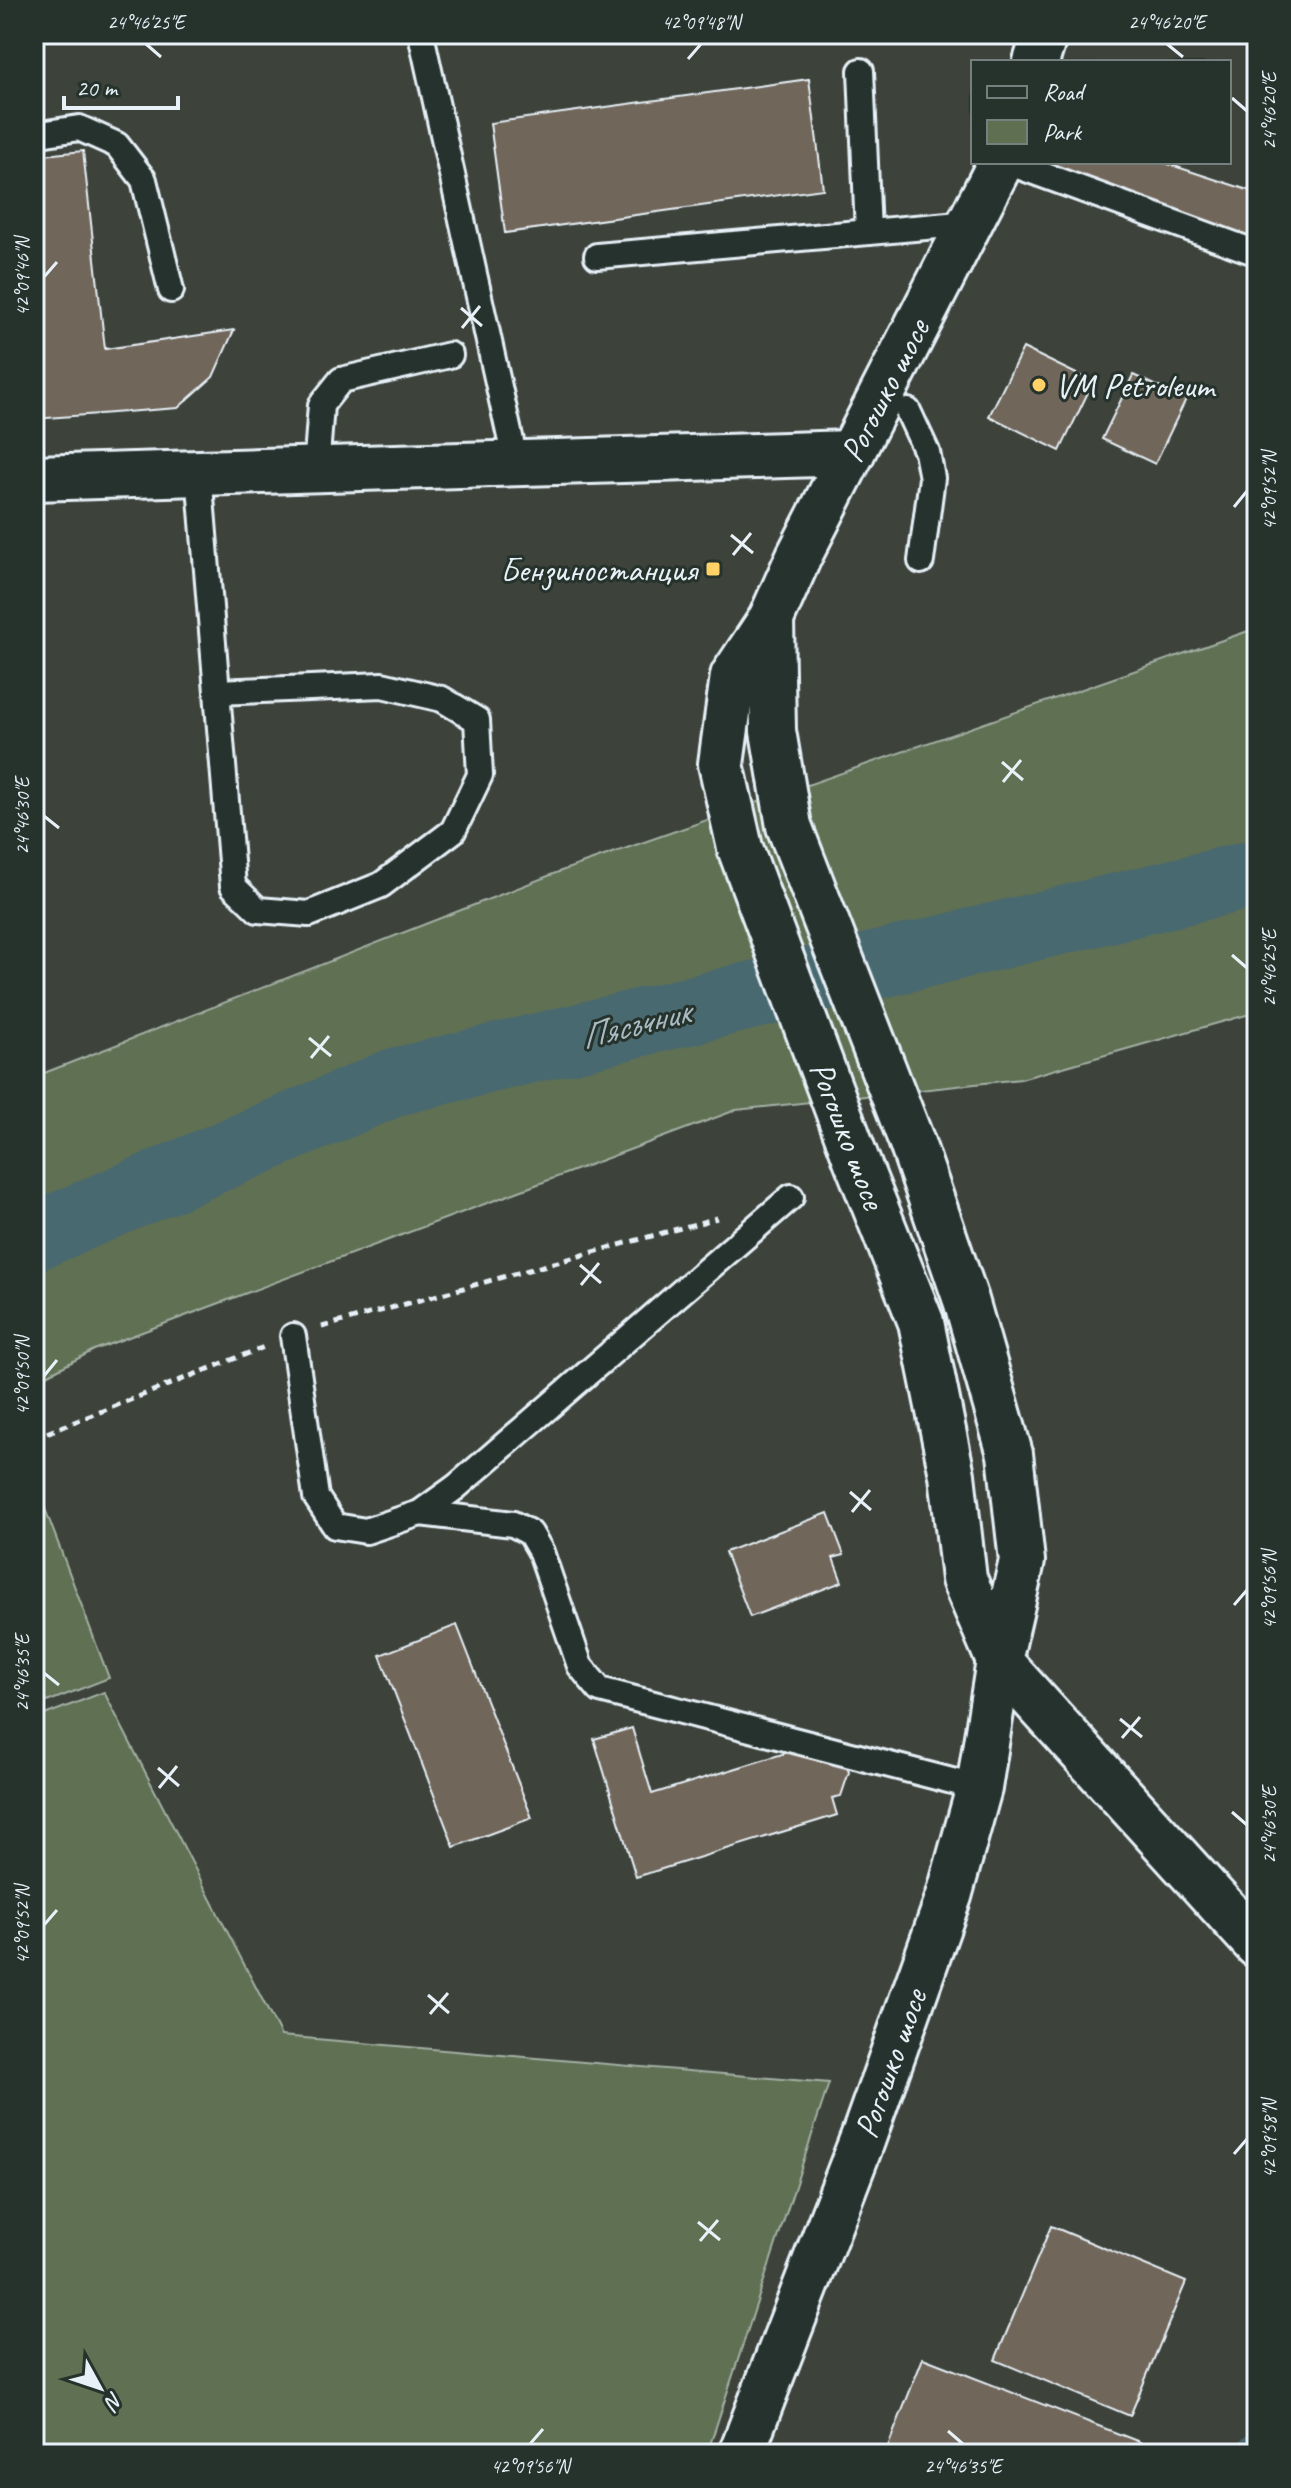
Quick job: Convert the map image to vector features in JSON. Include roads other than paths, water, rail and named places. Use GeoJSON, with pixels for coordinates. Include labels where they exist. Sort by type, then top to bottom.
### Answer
{"type":"FeatureCollection","features":[{"type":"Feature","properties":{"kind":"main road"},"geometry":{"type":"LineString","coordinates":[[1037,60],[1045,34]]}},
{"type":"Feature","properties":{"kind":"main road","name":"Рогошко шосе"},"geometry":{"type":"LineString","coordinates":[[999,1661],[964,1579],[952,1475],[921,1322],[856,1159],[740,848],[721,764],[733,676],[771,619],[799,556],[1003,164]]}},
{"type":"Feature","properties":{"kind":"main road"},"geometry":{"type":"LineString","coordinates":[[34,478],[852,453]]}},
{"type":"Feature","properties":{"kind":"main road","name":"Рогошко шосе"},"geometry":{"type":"LineString","coordinates":[[741,2454],[863,2138],[949,1896],[979,1788],[999,1661],[1022,1561],[1010,1454],[966,1300],[911,1140],[789,826],[773,731],[771,619]]}},
{"type":"Feature","properties":{"kind":"main road"},"geometry":{"type":"LineString","coordinates":[[999,1661],[1257,1945]]}},
{"type":"Feature","properties":{"kind":"lane"},"geometry":{"type":"LineString","coordinates":[[421,34],[516,464]]}},
{"type":"Feature","properties":{"kind":"lane"},"geometry":{"type":"LineString","coordinates":[[861,71],[868,232]]}},
{"type":"Feature","properties":{"kind":"lane"},"geometry":{"type":"LineString","coordinates":[[34,135],[79,128],[117,145],[144,180],[171,290]]}},
{"type":"Feature","properties":{"kind":"lane"},"geometry":{"type":"LineString","coordinates":[[1010,164],[1257,253]]}},
{"type":"Feature","properties":{"kind":"lane"},"geometry":{"type":"LineString","coordinates":[[597,256],[971,223]]}},
{"type":"Feature","properties":{"kind":"lane"},"geometry":{"type":"LineString","coordinates":[[316,470],[321,405],[341,380],[450,355]]}},
{"type":"Feature","properties":{"kind":"lane"},"geometry":{"type":"LineString","coordinates":[[908,411],[927,452],[932,478],[921,561]]}},
{"type":"Feature","properties":{"kind":"lane"},"geometry":{"type":"LineString","coordinates":[[199,473],[217,692],[233,886],[258,910],[309,914],[381,885],[453,831],[480,775],[477,720],[442,699],[382,685],[217,692]]}},
{"type":"Feature","properties":{"kind":"lane"},"geometry":{"type":"LineString","coordinates":[[293,1336],[316,1497],[335,1526],[366,1531],[420,1513],[456,1487],[791,1197]]}},
{"type":"Feature","properties":{"kind":"lane"},"geometry":{"type":"LineString","coordinates":[[420,1513],[513,1524],[530,1533],[541,1552],[580,1666],[600,1690],[979,1788]]}},
{"type":"Feature","properties":{"kind":"waterway","name":"Пясъчник"},"geometry":{"type":"LineString","coordinates":[[34,1237],[395,1082],[1257,873]]}},
{"type":"Feature","properties":{"kind":"place","name":"VM Petroleum"},"geometry":{"type":"Point","coordinates":[1039,385]}},
{"type":"Feature","properties":{"kind":"place","name":"Бензиностанция"},"geometry":{"type":"Point","coordinates":[713,569]}}]}
